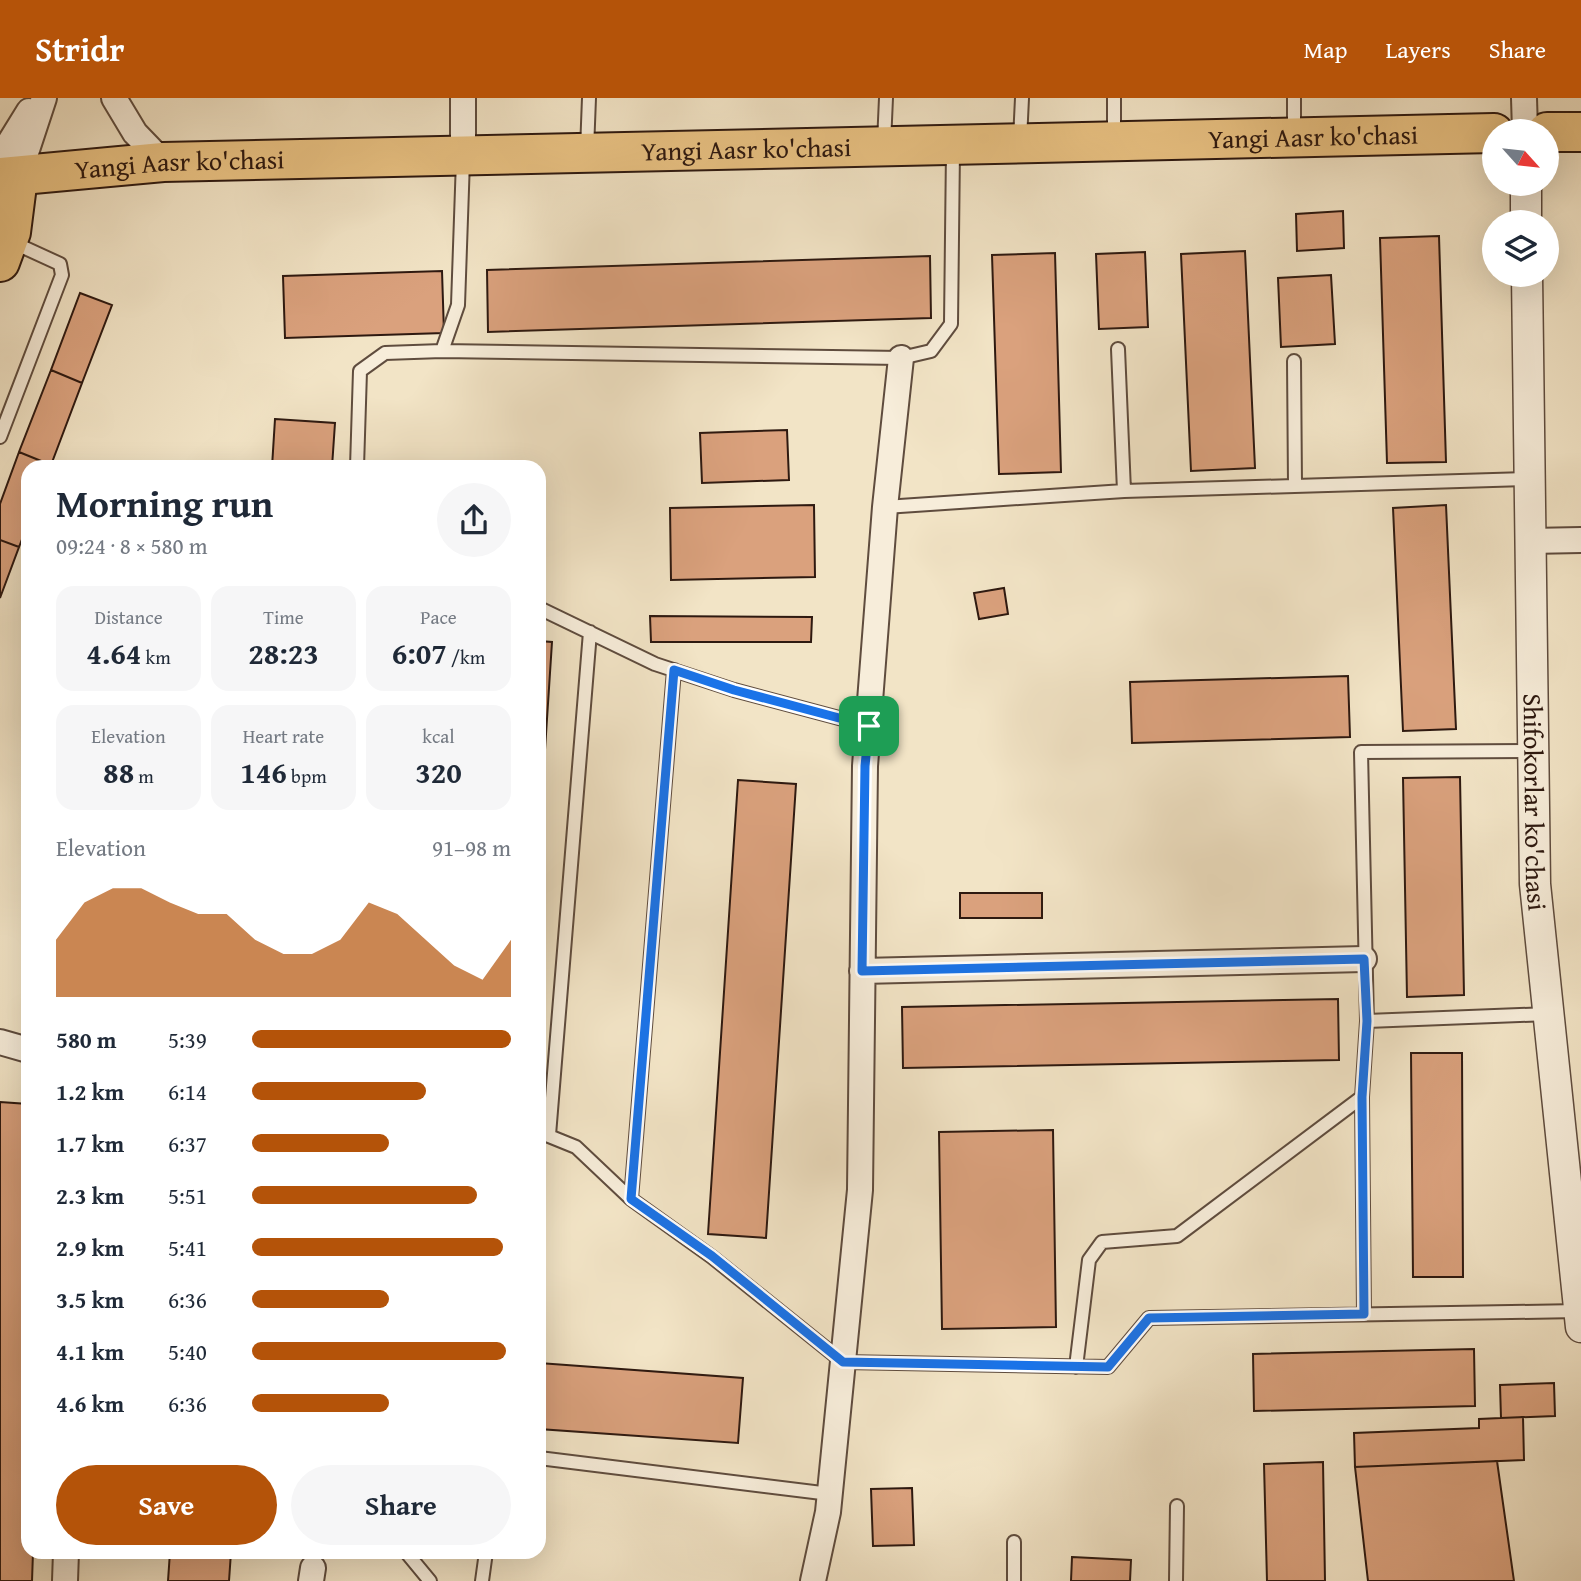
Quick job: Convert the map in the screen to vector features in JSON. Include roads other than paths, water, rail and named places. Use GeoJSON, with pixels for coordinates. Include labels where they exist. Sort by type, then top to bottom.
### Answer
{"type":"FeatureCollection","features":[{"type":"Feature","properties":{"kind":"main road"},"geometry":{"type":"LineString","coordinates":[[1559,132],[1581,132]]}},
{"type":"Feature","properties":{"kind":"main road","name":"Yangi Aasr ko'chasi"},"geometry":{"type":"LineString","coordinates":[[6,171],[163,162],[1482,133]]}},
{"type":"Feature","properties":{"kind":"main road"},"geometry":{"type":"LineString","coordinates":[[6,171],[6,245]]}},
{"type":"Feature","properties":{"kind":"street"},"geometry":{"type":"LineString","coordinates":[[6,171],[37,98]]}},
{"type":"Feature","properties":{"kind":"street"},"geometry":{"type":"LineString","coordinates":[[6,171],[44,98]]}},
{"type":"Feature","properties":{"kind":"street"},"geometry":{"type":"LineString","coordinates":[[114,98],[135,133],[163,162]]}},
{"type":"Feature","properties":{"kind":"street"},"geometry":{"type":"LineString","coordinates":[[463,98],[463,155]]}},
{"type":"Feature","properties":{"kind":"street"},"geometry":{"type":"LineString","coordinates":[[1524,98],[1525,119]]}},
{"type":"Feature","properties":{"kind":"street","name":"Shifokorlar ko'chasi"},"geometry":{"type":"LineString","coordinates":[[1527,287],[1535,884],[1580,1319]]}},
{"type":"Feature","properties":{"kind":"street"},"geometry":{"type":"LineString","coordinates":[[813,1581],[830,1494],[860,1190],[865,766],[884,507],[901,358]]}},
{"type":"Feature","properties":{"kind":"street"},"geometry":{"type":"LineString","coordinates":[[1530,541],[1581,540]]}},
{"type":"Feature","properties":{"kind":"street"},"geometry":{"type":"LineString","coordinates":[[862,971],[1364,959]]}},
{"type":"Feature","properties":{"kind":"street"},"geometry":{"type":"LineString","coordinates":[[0,1042],[21,1048]]}},
{"type":"Feature","properties":{"kind":"street"},"geometry":{"type":"LineString","coordinates":[[65,1559],[65,1581]]}},
{"type":"Feature","properties":{"kind":"lane"},"geometry":{"type":"LineString","coordinates":[[586,154],[589,98]]}},
{"type":"Feature","properties":{"kind":"lane"},"geometry":{"type":"LineString","coordinates":[[884,147],[886,98]]}},
{"type":"Feature","properties":{"kind":"lane"},"geometry":{"type":"LineString","coordinates":[[1020,144],[1022,98]]}},
{"type":"Feature","properties":{"kind":"lane"},"geometry":{"type":"LineString","coordinates":[[1114,98],[1114,141]]}},
{"type":"Feature","properties":{"kind":"lane"},"geometry":{"type":"LineString","coordinates":[[1294,98],[1294,137]]}},
{"type":"Feature","properties":{"kind":"lane"},"geometry":{"type":"LineString","coordinates":[[357,460],[360,371],[385,353],[442,351],[901,358],[931,351],[951,324],[953,146]]}},
{"type":"Feature","properties":{"kind":"lane"},"geometry":{"type":"LineString","coordinates":[[442,351],[458,305],[463,155]]}},
{"type":"Feature","properties":{"kind":"lane"},"geometry":{"type":"LineString","coordinates":[[0,437],[62,275],[60,264],[6,245]]}},
{"type":"Feature","properties":{"kind":"lane"},"geometry":{"type":"LineString","coordinates":[[1118,349],[1124,492]]}},
{"type":"Feature","properties":{"kind":"lane"},"geometry":{"type":"LineString","coordinates":[[1294,361],[1296,485]]}},
{"type":"Feature","properties":{"kind":"lane"},"geometry":{"type":"LineString","coordinates":[[884,507],[1124,492],[1529,479]]}},
{"type":"Feature","properties":{"kind":"lane"},"geometry":{"type":"LineString","coordinates":[[546,611],[655,664],[734,690],[869,726]]}},
{"type":"Feature","properties":{"kind":"lane"},"geometry":{"type":"LineString","coordinates":[[546,1111],[590,632]]}},
{"type":"Feature","properties":{"kind":"lane"},"geometry":{"type":"LineString","coordinates":[[631,1199],[674,670]]}},
{"type":"Feature","properties":{"kind":"lane"},"geometry":{"type":"LineString","coordinates":[[1364,1314],[1362,1097],[1367,1021],[1361,752],[1533,751]]}},
{"type":"Feature","properties":{"kind":"lane"},"geometry":{"type":"LineString","coordinates":[[1367,1021],[1548,1014]]}},
{"type":"Feature","properties":{"kind":"lane"},"geometry":{"type":"LineString","coordinates":[[1076,1367],[1089,1260],[1102,1242],[1177,1237],[1362,1097]]}},
{"type":"Feature","properties":{"kind":"lane"},"geometry":{"type":"LineString","coordinates":[[546,1134],[576,1147],[631,1199],[712,1256],[843,1362],[1108,1367],[1149,1318],[1364,1314],[1580,1319]]}},
{"type":"Feature","properties":{"kind":"lane"},"geometry":{"type":"LineString","coordinates":[[546,1459],[830,1494]]}},
{"type":"Feature","properties":{"kind":"lane"},"geometry":{"type":"LineString","coordinates":[[1176,1581],[1177,1506]]}},
{"type":"Feature","properties":{"kind":"lane"},"geometry":{"type":"LineString","coordinates":[[1013,1581],[1014,1542]]}},
{"type":"Feature","properties":{"kind":"lane"},"geometry":{"type":"LineString","coordinates":[[412,1559],[430,1581]]}},
{"type":"Feature","properties":{"kind":"lane"},"geometry":{"type":"LineString","coordinates":[[482,1581],[485,1559]]}}]}
